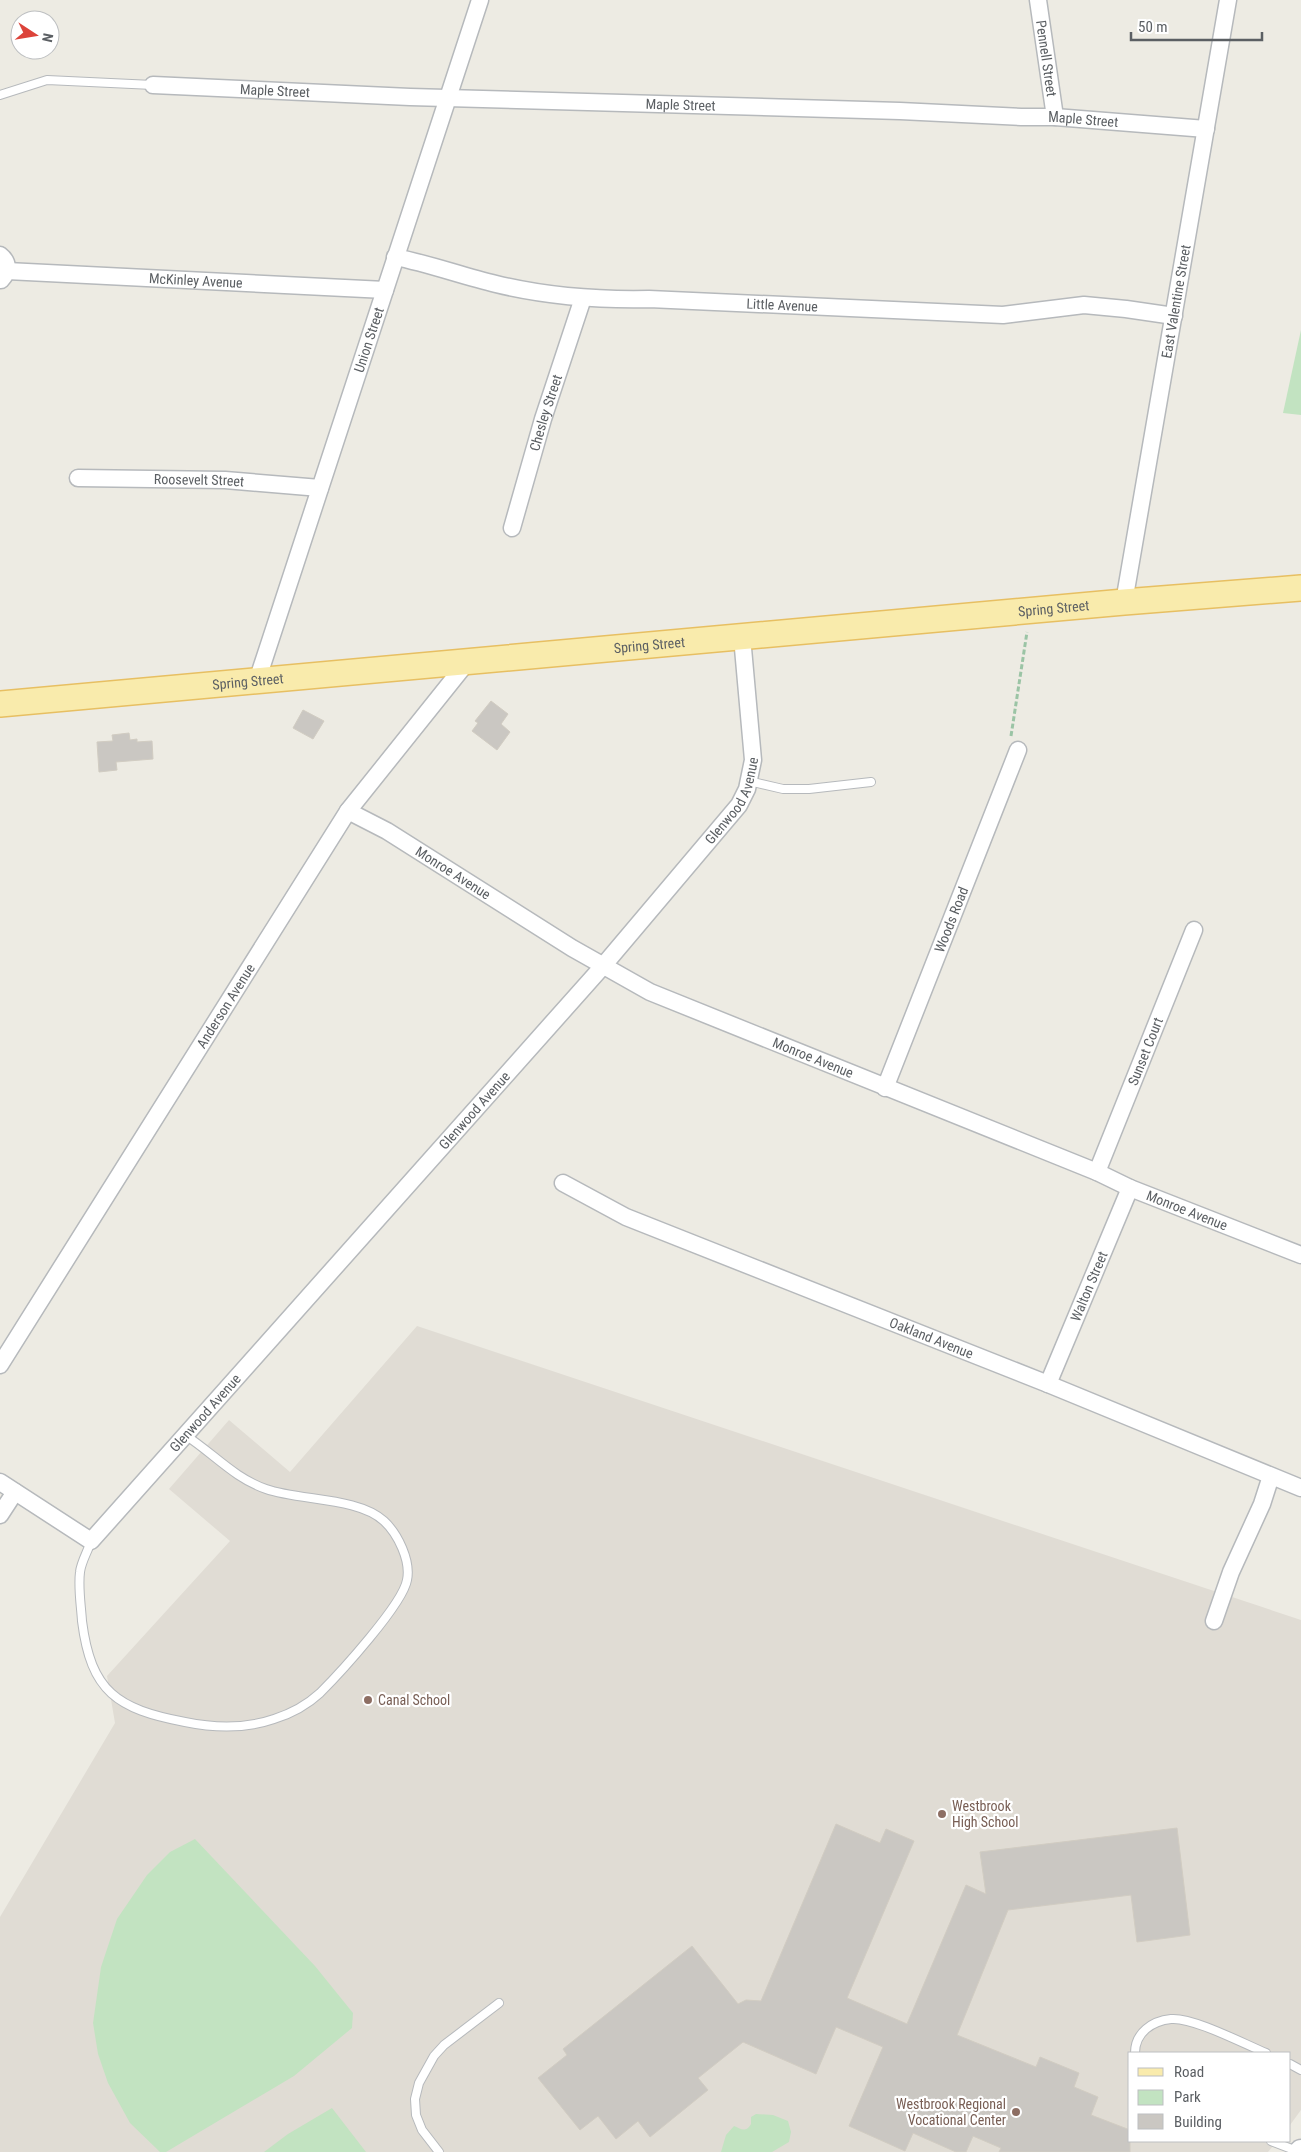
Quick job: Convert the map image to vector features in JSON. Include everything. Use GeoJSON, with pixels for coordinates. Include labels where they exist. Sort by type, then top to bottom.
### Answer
{"type":"FeatureCollection","features":[{"type":"Feature","properties":{"kind":"main road","name":"Spring Street"},"geometry":{"type":"LineString","coordinates":[[0,704],[1124,602],[1301,588]]}},
{"type":"Feature","properties":{"kind":"street","name":"Union Street"},"geometry":{"type":"LineString","coordinates":[[257,681],[480,0]]}},
{"type":"Feature","properties":{"kind":"street","name":"Pennell Street"},"geometry":{"type":"LineString","coordinates":[[1038,0],[1055,117]]}},
{"type":"Feature","properties":{"kind":"street","name":"East Valentine Street"},"geometry":{"type":"LineString","coordinates":[[1124,602],[1228,0]]}},
{"type":"Feature","properties":{"kind":"street","name":"Maple Street"},"geometry":{"type":"LineString","coordinates":[[153,85],[448,97],[1055,117],[1206,129]]}},
{"type":"Feature","properties":{"kind":"street","name":"McKinley Avenue"},"geometry":{"type":"LineString","coordinates":[[0,255],[6,262],[4,276],[385,290]]}},
{"type":"Feature","properties":{"kind":"street","name":"Little Avenue"},"geometry":{"type":"LineString","coordinates":[[395,257],[423,262],[497,284],[583,298],[610,300],[649,299],[1003,315],[1084,305],[1174,316]]}},
{"type":"Feature","properties":{"kind":"street","name":"Chesley Street"},"geometry":{"type":"LineString","coordinates":[[512,528],[543,419],[583,298]]}},
{"type":"Feature","properties":{"kind":"street","name":"Roosevelt Street"},"geometry":{"type":"LineString","coordinates":[[78,478],[225,480],[320,488]]}},
{"type":"Feature","properties":{"kind":"street","name":"Glenwood Avenue"},"geometry":{"type":"LineString","coordinates":[[91,1541],[603,966],[740,805],[749,781],[753,760],[742,637]]}},
{"type":"Feature","properties":{"kind":"street","name":"Anderson Avenue"},"geometry":{"type":"LineString","coordinates":[[0,1365],[348,811],[468,661]]}},
{"type":"Feature","properties":{"kind":"street","name":"Woods Road"},"geometry":{"type":"LineString","coordinates":[[885,1088],[1018,750]]}},
{"type":"Feature","properties":{"kind":"street","name":"Monroe Avenue"},"geometry":{"type":"LineString","coordinates":[[348,811],[387,831],[572,948],[650,992],[1097,1172],[1130,1188],[1301,1255]]}},
{"type":"Feature","properties":{"kind":"street","name":"Sunset Court"},"geometry":{"type":"LineString","coordinates":[[1097,1172],[1194,930]]}},
{"type":"Feature","properties":{"kind":"street","name":"Oakland Avenue"},"geometry":{"type":"LineString","coordinates":[[563,1183],[626,1217],[1048,1384],[1301,1488]]}},
{"type":"Feature","properties":{"kind":"street","name":"Walton Street"},"geometry":{"type":"LineString","coordinates":[[1048,1384],[1130,1188]]}},
{"type":"Feature","properties":{"kind":"street"},"geometry":{"type":"LineString","coordinates":[[1214,1621],[1231,1572],[1262,1504],[1271,1476]]}},
{"type":"Feature","properties":{"kind":"street"},"geometry":{"type":"LineString","coordinates":[[0,1482],[91,1541]]}},
{"type":"Feature","properties":{"kind":"street"},"geometry":{"type":"LineString","coordinates":[[0,1515],[15,1492]]}},
{"type":"Feature","properties":{"kind":"lane"},"geometry":{"type":"LineString","coordinates":[[0,95],[47,80],[153,85]]}},
{"type":"Feature","properties":{"kind":"lane"},"geometry":{"type":"LineString","coordinates":[[749,781],[783,789],[809,789],[871,782]]}},
{"type":"Feature","properties":{"kind":"lane"},"geometry":{"type":"LineString","coordinates":[[91,1541],[80,1571],[80,1602],[90,1664],[109,1692],[124,1703],[150,1715],[196,1725],[223,1727],[256,1724],[290,1713],[306,1704],[339,1671],[402,1595],[407,1580],[408,1565],[396,1535],[384,1521],[368,1510],[281,1493],[248,1481],[231,1472],[185,1435]]}},
{"type":"Feature","properties":{"kind":"lane"},"geometry":{"type":"LineString","coordinates":[[439,2152],[422,2130],[416,2115],[415,2099],[419,2084],[434,2056],[444,2045],[499,2003]]}},
{"type":"Feature","properties":{"kind":"lane"},"geometry":{"type":"LineString","coordinates":[[1135,2052],[1135,2047],[1142,2033],[1154,2023],[1172,2018],[1210,2029],[1264,2052]]}},
{"type":"Feature","properties":{"kind":"lane"},"geometry":{"type":"LineString","coordinates":[[1274,2142],[1300,2152]]}},
{"type":"Feature","properties":{"kind":"path"},"geometry":{"type":"LineString","coordinates":[[1018,750],[1009,744],[1028,629]]}},
{"type":"Feature","properties":{"kind":"shaded area","name":"Westbrook High School"},"geometry":{"type":"Polygon","coordinates":[[[417,1326],[1301,1620],[1301,2110],[1291,2124],[1291,2052],[1128,2052],[1128,2142],[1276,2142],[1268,2152],[0,2152],[0,1917],[115,1723],[107,1676],[230,1541],[169,1489],[229,1420],[290,1472],[417,1326]]]}},
{"type":"Feature","properties":{"kind":"green space"},"geometry":{"type":"Polygon","coordinates":[[[1301,330],[1301,415],[1283,413],[1301,330]]]}},
{"type":"Feature","properties":{"kind":"green space"},"geometry":{"type":"Polygon","coordinates":[[[195,1839],[315,1966],[353,2013],[352,2028],[294,2076],[166,2152],[160,2152],[130,2123],[108,2083],[98,2054],[93,2023],[101,1967],[117,1919],[147,1875],[170,1852],[195,1839]]]}},
{"type":"Feature","properties":{"kind":"green space"},"geometry":{"type":"Polygon","coordinates":[[[332,2108],[366,2152],[264,2152],[288,2134],[332,2108]]]}},
{"type":"Feature","properties":{"kind":"green space"},"geometry":{"type":"Polygon","coordinates":[[[756,2114],[773,2115],[788,2121],[791,2132],[789,2142],[772,2152],[721,2152],[726,2135],[734,2126],[742,2130],[747,2129],[751,2124],[751,2117],[756,2114]]]}},
{"type":"Feature","properties":{"kind":"building"},"geometry":{"type":"Polygon","coordinates":[[[491,701],[508,714],[501,724],[510,732],[497,750],[472,731],[478,723],[475,721],[491,701]]]}},
{"type":"Feature","properties":{"kind":"building"},"geometry":{"type":"Polygon","coordinates":[[[303,710],[324,721],[313,739],[293,728],[303,710]]]}},
{"type":"Feature","properties":{"kind":"building"},"geometry":{"type":"Polygon","coordinates":[[[129,733],[130,740],[137,739],[137,742],[152,741],[153,759],[116,762],[117,770],[99,772],[97,742],[113,741],[112,735],[129,733]]]}},
{"type":"Feature","properties":{"kind":"building"},"geometry":{"type":"Polygon","coordinates":[[[836,1824],[880,1843],[886,1829],[914,1841],[847,1998],[907,2024],[966,1885],[986,1894],[980,1852],[1177,1828],[1190,1935],[1137,1942],[1131,1895],[1008,1910],[957,2035],[1036,2067],[1040,2057],[1079,2073],[1074,2087],[1098,2097],[1091,2115],[1128,2129],[1130,2152],[999,2152],[1001,2148],[973,2136],[966,2152],[956,2152],[913,2133],[905,2151],[849,2126],[883,2047],[836,2027],[816,2074],[743,2042],[698,2078],[708,2090],[650,2137],[638,2121],[616,2139],[598,2116],[580,2130],[538,2078],[567,2055],[563,2049],[692,1946],[738,2004],[746,2000],[761,2001],[836,1824]]]}},
{"type":"Feature","properties":{"kind":"place","name":"Canal School"},"geometry":{"type":"Point","coordinates":[368,1700]}},
{"type":"Feature","properties":{"kind":"place","name":"Westbrook High School"},"geometry":{"type":"Point","coordinates":[942,1814]}},
{"type":"Feature","properties":{"kind":"place","name":"Westbrook Regional Vocational Center"},"geometry":{"type":"Point","coordinates":[1016,2112]}}]}
